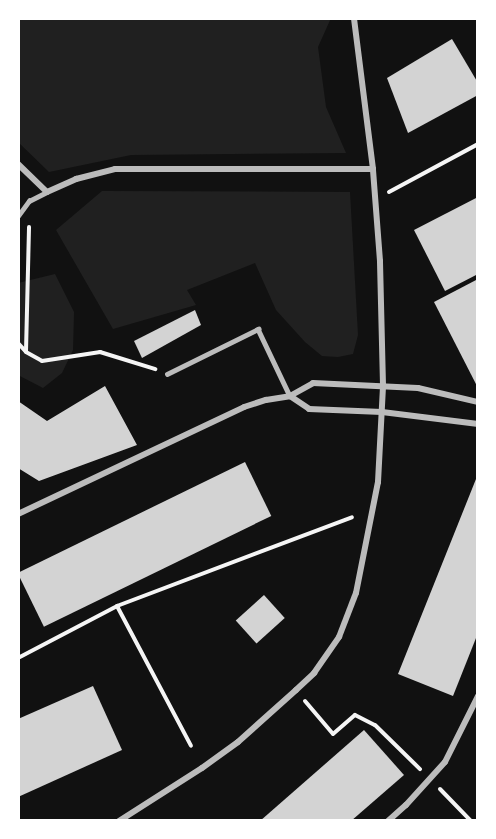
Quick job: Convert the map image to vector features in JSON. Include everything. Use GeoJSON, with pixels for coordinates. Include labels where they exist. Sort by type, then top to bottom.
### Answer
{"type":"FeatureCollection","features":[{"type":"Feature","properties":{"kind":"street"},"geometry":{"type":"LineString","coordinates":[[119,821],[229,748],[314,673],[339,637],[356,593],[375,508],[383,385],[373,169],[354,18]]}},
{"type":"Feature","properties":{"kind":"street"},"geometry":{"type":"LineString","coordinates":[[18,164],[47,192],[76,179],[115,169],[373,169]]}},
{"type":"Feature","properties":{"kind":"street"},"geometry":{"type":"LineString","coordinates":[[18,514],[244,407],[290,396],[313,383],[418,388],[478,402]]}},
{"type":"Feature","properties":{"kind":"street"},"geometry":{"type":"LineString","coordinates":[[290,396],[309,409],[382,412],[478,424]]}},
{"type":"Feature","properties":{"kind":"street"},"geometry":{"type":"LineString","coordinates":[[388,821],[430,779],[457,743],[478,696]]}},
{"type":"Feature","properties":{"kind":"lane"},"geometry":{"type":"LineString","coordinates":[[18,216],[29,201],[47,192]]}},
{"type":"Feature","properties":{"kind":"lane"},"geometry":{"type":"LineString","coordinates":[[167,374],[258,328],[290,396]]}},
{"type":"Feature","properties":{"kind":"path"},"geometry":{"type":"LineString","coordinates":[[375,199],[478,144]]}},
{"type":"Feature","properties":{"kind":"path"},"geometry":{"type":"LineString","coordinates":[[26,352],[29,201]]}},
{"type":"Feature","properties":{"kind":"path"},"geometry":{"type":"LineString","coordinates":[[18,343],[26,352],[42,361],[100,352],[167,374]]}},
{"type":"Feature","properties":{"kind":"path"},"geometry":{"type":"LineString","coordinates":[[18,658],[117,606],[352,517]]}},
{"type":"Feature","properties":{"kind":"path"},"geometry":{"type":"LineString","coordinates":[[117,606],[191,746]]}},
{"type":"Feature","properties":{"kind":"path"},"geometry":{"type":"LineString","coordinates":[[296,690],[333,734],[355,715],[375,725],[471,821]]}},
{"type":"Feature","properties":{"kind":"shaded area"},"geometry":{"type":"Polygon","coordinates":[[[18,18],[331,18],[318,47],[326,107],[346,153],[131,155],[49,172],[18,142],[18,18]]]}},
{"type":"Feature","properties":{"kind":"shaded area"},"geometry":{"type":"Polygon","coordinates":[[[102,191],[350,192],[358,335],[353,354],[338,357],[322,356],[305,342],[276,310],[255,263],[187,290],[196,305],[113,329],[56,230],[102,191]]]}},
{"type":"Feature","properties":{"kind":"shaded area"},"geometry":{"type":"Polygon","coordinates":[[[55,274],[74,312],[73,350],[62,373],[43,388],[18,375],[18,283],[55,274]]]}},
{"type":"Feature","properties":{"kind":"building"},"geometry":{"type":"Polygon","coordinates":[[[452,39],[478,83],[478,95],[408,133],[387,78],[452,39]]]}},
{"type":"Feature","properties":{"kind":"building"},"geometry":{"type":"Polygon","coordinates":[[[478,197],[478,274],[445,291],[414,230],[478,197]]]}},
{"type":"Feature","properties":{"kind":"building"},"geometry":{"type":"Polygon","coordinates":[[[478,279],[478,388],[434,302],[478,279]]]}},
{"type":"Feature","properties":{"kind":"building"},"geometry":{"type":"Polygon","coordinates":[[[195,310],[201,325],[142,358],[134,341],[195,310]]]}},
{"type":"Feature","properties":{"kind":"building"},"geometry":{"type":"Polygon","coordinates":[[[105,386],[137,445],[39,481],[18,468],[18,401],[47,421],[105,386]]]}},
{"type":"Feature","properties":{"kind":"building"},"geometry":{"type":"Polygon","coordinates":[[[245,462],[271,516],[44,627],[18,573],[245,462]]]}},
{"type":"Feature","properties":{"kind":"building"},"geometry":{"type":"Polygon","coordinates":[[[478,474],[478,633],[453,696],[398,674],[478,474]]]}},
{"type":"Feature","properties":{"kind":"building"},"geometry":{"type":"Polygon","coordinates":[[[264,595],[285,618],[257,643],[236,620],[264,595]]]}},
{"type":"Feature","properties":{"kind":"building"},"geometry":{"type":"Polygon","coordinates":[[[93,686],[122,750],[18,797],[18,719],[93,686]]]}},
{"type":"Feature","properties":{"kind":"building"},"geometry":{"type":"Polygon","coordinates":[[[364,730],[404,775],[351,821],[260,821],[364,730]]]}}]}
